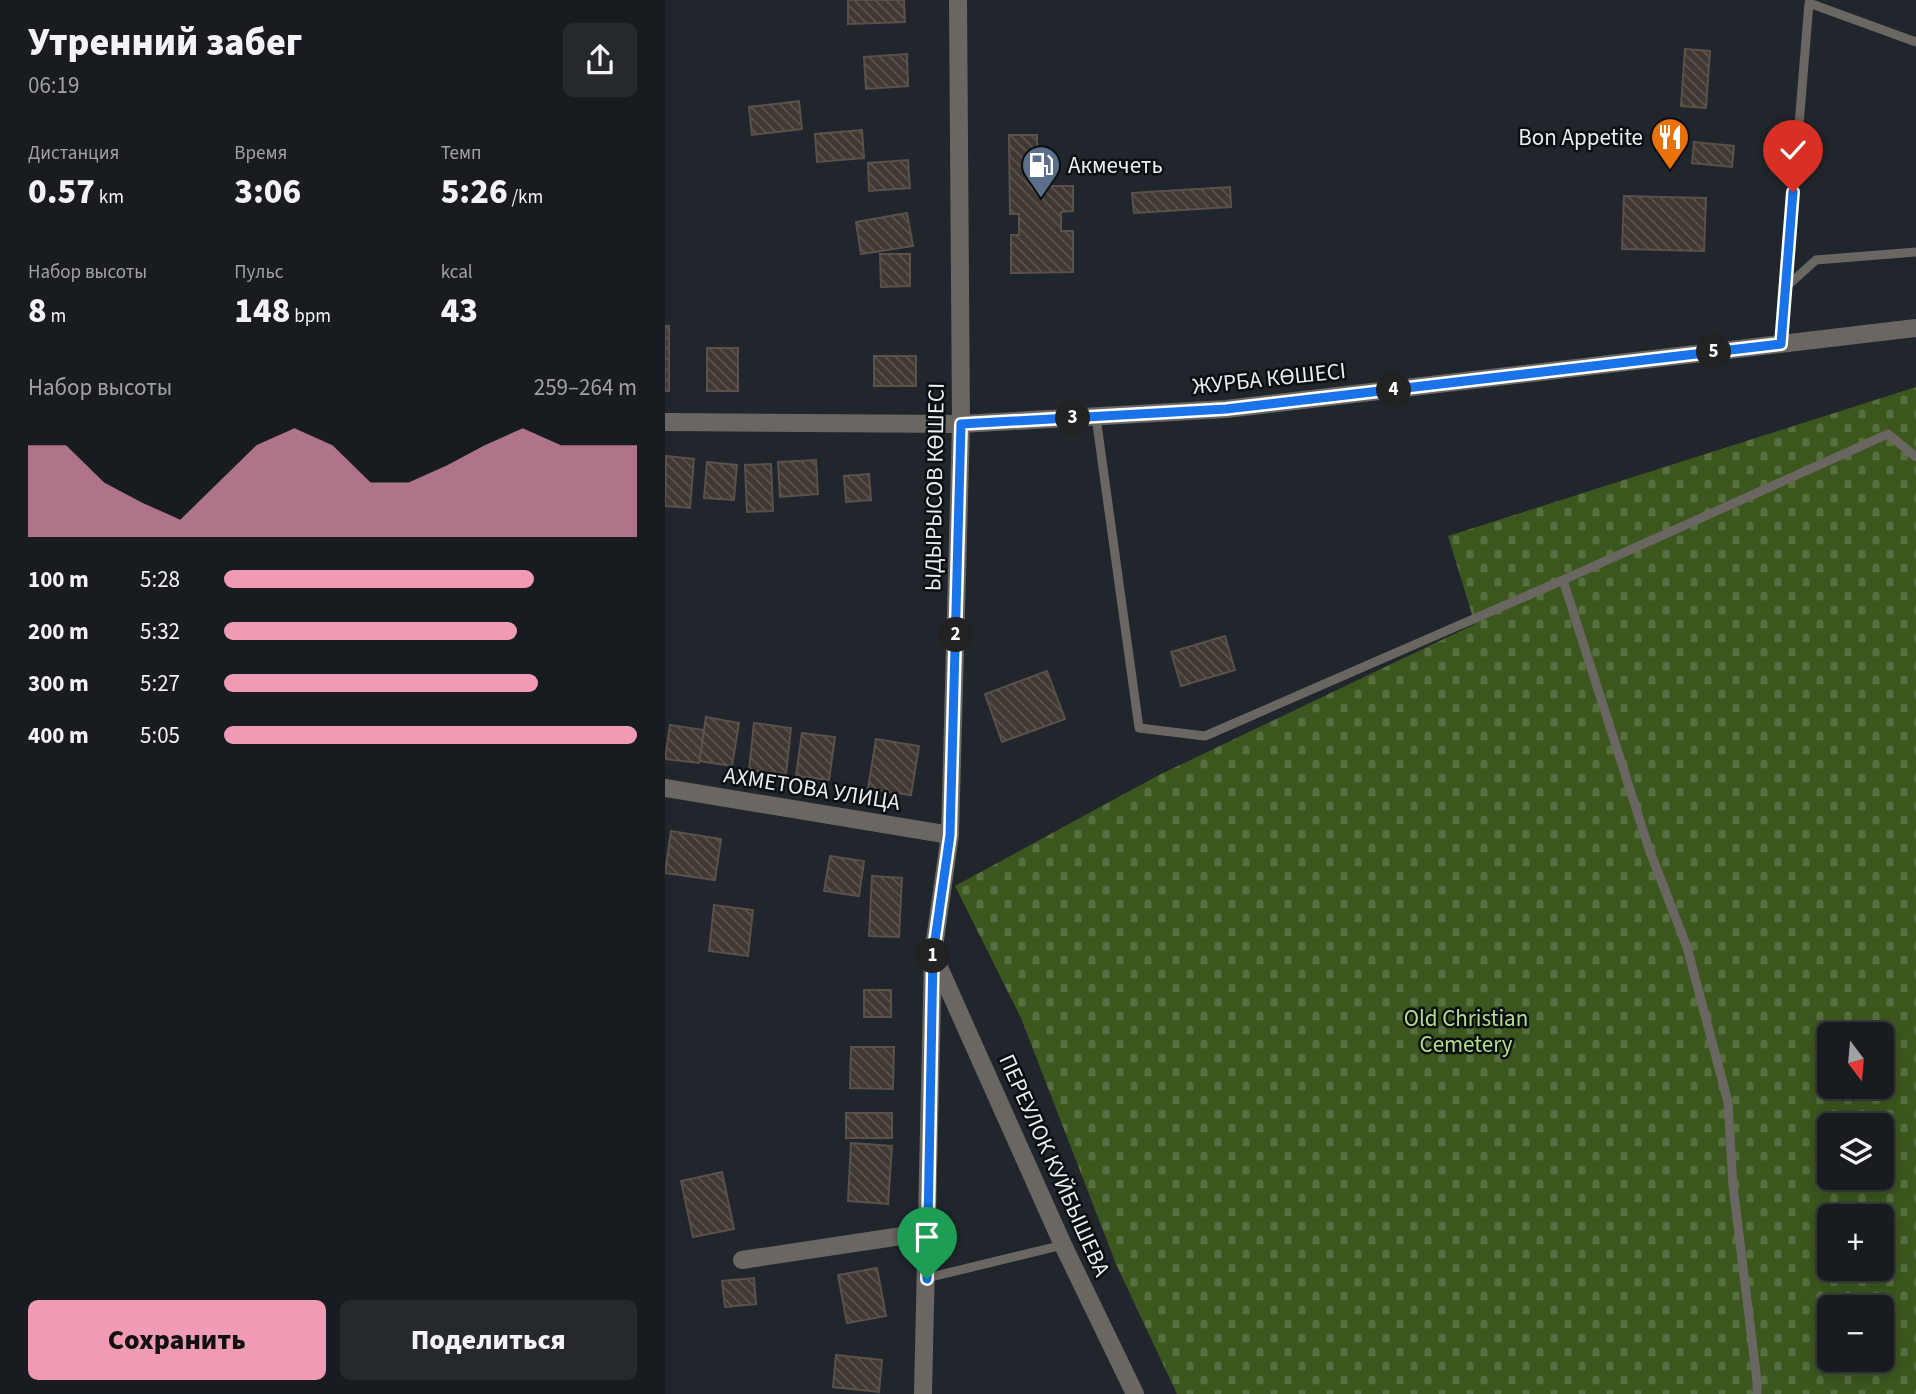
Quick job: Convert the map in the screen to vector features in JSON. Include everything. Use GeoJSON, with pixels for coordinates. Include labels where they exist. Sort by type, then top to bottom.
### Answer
{"type":"FeatureCollection","features":[{"type":"Feature","properties":{"kind":"street","name":"ЫДЫРЫСОВ КӨШЕСІ"},"geometry":{"type":"LineString","coordinates":[[923,1394],[933,954],[950,835],[961,424],[958,0]]}},
{"type":"Feature","properties":{"kind":"street","name":"ЖУРБА КӨШЕСІ"},"geometry":{"type":"LineString","coordinates":[[665,422],[961,424],[1226,409],[1916,328]]}},
{"type":"Feature","properties":{"kind":"street","name":"АХМЕТОВА УЛИЦА"},"geometry":{"type":"LineString","coordinates":[[665,788],[950,835]]}},
{"type":"Feature","properties":{"kind":"street","name":"ПЕРЕУЛОК КУЙБЫШЕВА"},"geometry":{"type":"LineString","coordinates":[[933,954],[1063,1245],[1135,1394]]}},
{"type":"Feature","properties":{"kind":"street"},"geometry":{"type":"LineString","coordinates":[[742,1260],[928,1232]]}},
{"type":"Feature","properties":{"kind":"lane"},"geometry":{"type":"LineString","coordinates":[[1781,344],[1809,3],[1916,42]]}},
{"type":"Feature","properties":{"kind":"lane"},"geometry":{"type":"LineString","coordinates":[[1786,288],[1816,260],[1916,252]]}},
{"type":"Feature","properties":{"kind":"lane"},"geometry":{"type":"LineString","coordinates":[[1096,417],[1139,728],[1205,736],[1888,434],[1916,457]]}},
{"type":"Feature","properties":{"kind":"lane"},"geometry":{"type":"LineString","coordinates":[[1563,580],[1649,849],[1687,947],[1728,1102],[1733,1186],[1757,1394]]}},
{"type":"Feature","properties":{"kind":"lane"},"geometry":{"type":"LineString","coordinates":[[927,1279],[1063,1245]]}},
{"type":"Feature","properties":{"kind":"green space","name":"Old Christian Cemetery"},"geometry":{"type":"Polygon","coordinates":[[[1916,387],[1916,1394],[1177,1394],[1116,1264],[1021,1018],[955,886],[1159,775],[1475,624],[1448,536],[1916,387]]]}},
{"type":"Feature","properties":{"kind":"building"},"geometry":{"type":"Polygon","coordinates":[[[848,0],[904,0],[905,22],[848,24],[848,0]]]}},
{"type":"Feature","properties":{"kind":"building"},"geometry":{"type":"Polygon","coordinates":[[[1685,49],[1710,51],[1706,108],[1681,106],[1685,49]]]}},
{"type":"Feature","properties":{"kind":"building"},"geometry":{"type":"Polygon","coordinates":[[[907,54],[908,86],[866,89],[864,57],[907,54]]]}},
{"type":"Feature","properties":{"kind":"building"},"geometry":{"type":"Polygon","coordinates":[[[799,101],[802,129],[752,135],[749,107],[799,101]]]}},
{"type":"Feature","properties":{"kind":"building"},"geometry":{"type":"Polygon","coordinates":[[[862,130],[864,158],[817,162],[815,134],[862,130]]]}},
{"type":"Feature","properties":{"kind":"building","name":"Акмечеть"},"geometry":{"type":"Polygon","coordinates":[[[1009,135],[1037,135],[1038,186],[1073,186],[1073,211],[1061,212],[1061,231],[1073,231],[1073,272],[1011,273],[1011,235],[1019,235],[1019,214],[1010,214],[1009,135]]]}},
{"type":"Feature","properties":{"kind":"building"},"geometry":{"type":"Polygon","coordinates":[[[1694,142],[1734,146],[1732,167],[1692,163],[1694,142]]]}},
{"type":"Feature","properties":{"kind":"building"},"geometry":{"type":"Polygon","coordinates":[[[908,160],[910,188],[869,191],[868,163],[908,160]]]}},
{"type":"Feature","properties":{"kind":"building"},"geometry":{"type":"Polygon","coordinates":[[[1230,187],[1231,207],[1134,213],[1132,193],[1230,187]]]}},
{"type":"Feature","properties":{"kind":"building"},"geometry":{"type":"Polygon","coordinates":[[[1624,196],[1706,198],[1704,251],[1622,249],[1624,196]]]}},
{"type":"Feature","properties":{"kind":"building"},"geometry":{"type":"Polygon","coordinates":[[[907,213],[913,246],[861,254],[856,222],[907,213]]]}},
{"type":"Feature","properties":{"kind":"building"},"geometry":{"type":"Polygon","coordinates":[[[880,254],[910,254],[910,286],[881,287],[880,254]]]}},
{"type":"Feature","properties":{"kind":"building"},"geometry":{"type":"Polygon","coordinates":[[[665,326],[669,326],[669,391],[665,391],[665,326]]]}},
{"type":"Feature","properties":{"kind":"building"},"geometry":{"type":"Polygon","coordinates":[[[707,348],[738,348],[738,391],[707,391],[707,348]]]}},
{"type":"Feature","properties":{"kind":"building"},"geometry":{"type":"Polygon","coordinates":[[[874,356],[916,356],[916,386],[874,386],[874,356]]]}},
{"type":"Feature","properties":{"kind":"building"},"geometry":{"type":"Polygon","coordinates":[[[666,456],[694,459],[690,508],[665,506],[666,456]]]}},
{"type":"Feature","properties":{"kind":"building"},"geometry":{"type":"Polygon","coordinates":[[[816,460],[818,494],[780,497],[778,462],[816,460]]]}},
{"type":"Feature","properties":{"kind":"building"},"geometry":{"type":"Polygon","coordinates":[[[707,462],[737,465],[734,500],[704,498],[707,462]]]}},
{"type":"Feature","properties":{"kind":"building"},"geometry":{"type":"Polygon","coordinates":[[[771,464],[773,511],[747,512],[745,465],[771,464]]]}},
{"type":"Feature","properties":{"kind":"building"},"geometry":{"type":"Polygon","coordinates":[[[869,474],[871,500],[846,502],[844,476],[869,474]]]}},
{"type":"Feature","properties":{"kind":"building"},"geometry":{"type":"Polygon","coordinates":[[[1225,636],[1235,670],[1181,686],[1171,652],[1225,636]]]}},
{"type":"Feature","properties":{"kind":"building"},"geometry":{"type":"Polygon","coordinates":[[[1047,671],[1065,719],[1002,742],[985,694],[1047,671]]]}},
{"type":"Feature","properties":{"kind":"building"},"geometry":{"type":"Polygon","coordinates":[[[706,717],[739,723],[732,766],[699,761],[706,717]]]}},
{"type":"Feature","properties":{"kind":"building"},"geometry":{"type":"Polygon","coordinates":[[[754,723],[791,728],[786,774],[749,770],[754,723]]]}},
{"type":"Feature","properties":{"kind":"building"},"geometry":{"type":"Polygon","coordinates":[[[670,725],[704,730],[699,763],[665,759],[670,725]]]}},
{"type":"Feature","properties":{"kind":"building"},"geometry":{"type":"Polygon","coordinates":[[[802,733],[835,737],[829,780],[796,776],[802,733]]]}},
{"type":"Feature","properties":{"kind":"building"},"geometry":{"type":"Polygon","coordinates":[[[876,739],[919,746],[911,795],[868,789],[876,739]]]}},
{"type":"Feature","properties":{"kind":"building"},"geometry":{"type":"Polygon","coordinates":[[[671,831],[721,839],[715,880],[665,873],[671,831]]]}},
{"type":"Feature","properties":{"kind":"building"},"geometry":{"type":"Polygon","coordinates":[[[830,856],[864,861],[859,896],[824,891],[830,856]]]}},
{"type":"Feature","properties":{"kind":"building"},"geometry":{"type":"Polygon","coordinates":[[[872,876],[902,878],[899,937],[869,936],[872,876]]]}},
{"type":"Feature","properties":{"kind":"building"},"geometry":{"type":"Polygon","coordinates":[[[714,905],[753,910],[748,956],[709,951],[714,905]]]}},
{"type":"Feature","properties":{"kind":"building"},"geometry":{"type":"Polygon","coordinates":[[[864,990],[891,990],[891,1017],[864,1017],[864,990]]]}},
{"type":"Feature","properties":{"kind":"building"},"geometry":{"type":"Polygon","coordinates":[[[851,1047],[894,1047],[893,1089],[850,1088],[851,1047]]]}},
{"type":"Feature","properties":{"kind":"building"},"geometry":{"type":"Polygon","coordinates":[[[846,1113],[892,1113],[892,1138],[846,1138],[846,1113]]]}},
{"type":"Feature","properties":{"kind":"building"},"geometry":{"type":"Polygon","coordinates":[[[851,1143],[892,1146],[888,1204],[848,1201],[851,1143]]]}},
{"type":"Feature","properties":{"kind":"building"},"geometry":{"type":"Polygon","coordinates":[[[722,1172],[734,1229],[693,1237],[681,1181],[722,1172]]]}},
{"type":"Feature","properties":{"kind":"building"},"geometry":{"type":"Polygon","coordinates":[[[877,1268],[886,1316],[847,1323],[838,1275],[877,1268]]]}},
{"type":"Feature","properties":{"kind":"building"},"geometry":{"type":"Polygon","coordinates":[[[754,1278],[756,1304],[725,1307],[722,1281],[754,1278]]]}},
{"type":"Feature","properties":{"kind":"building"},"geometry":{"type":"Polygon","coordinates":[[[836,1355],[882,1360],[879,1392],[833,1387],[836,1355]]]}},
{"type":"Feature","properties":{"kind":"place","name":"Bon Appetite"},"geometry":{"type":"Point","coordinates":[1670,171]}},
{"type":"Feature","properties":{"kind":"place","name":"Акмечеть"},"geometry":{"type":"Point","coordinates":[1041,199]}},
{"type":"Feature","properties":{"kind":"route"},"geometry":{"type":"LineString","coordinates":[[927,1279],[933,954],[950,835],[961,424],[1226,409],[1781,344],[1793,192]]}}]}
